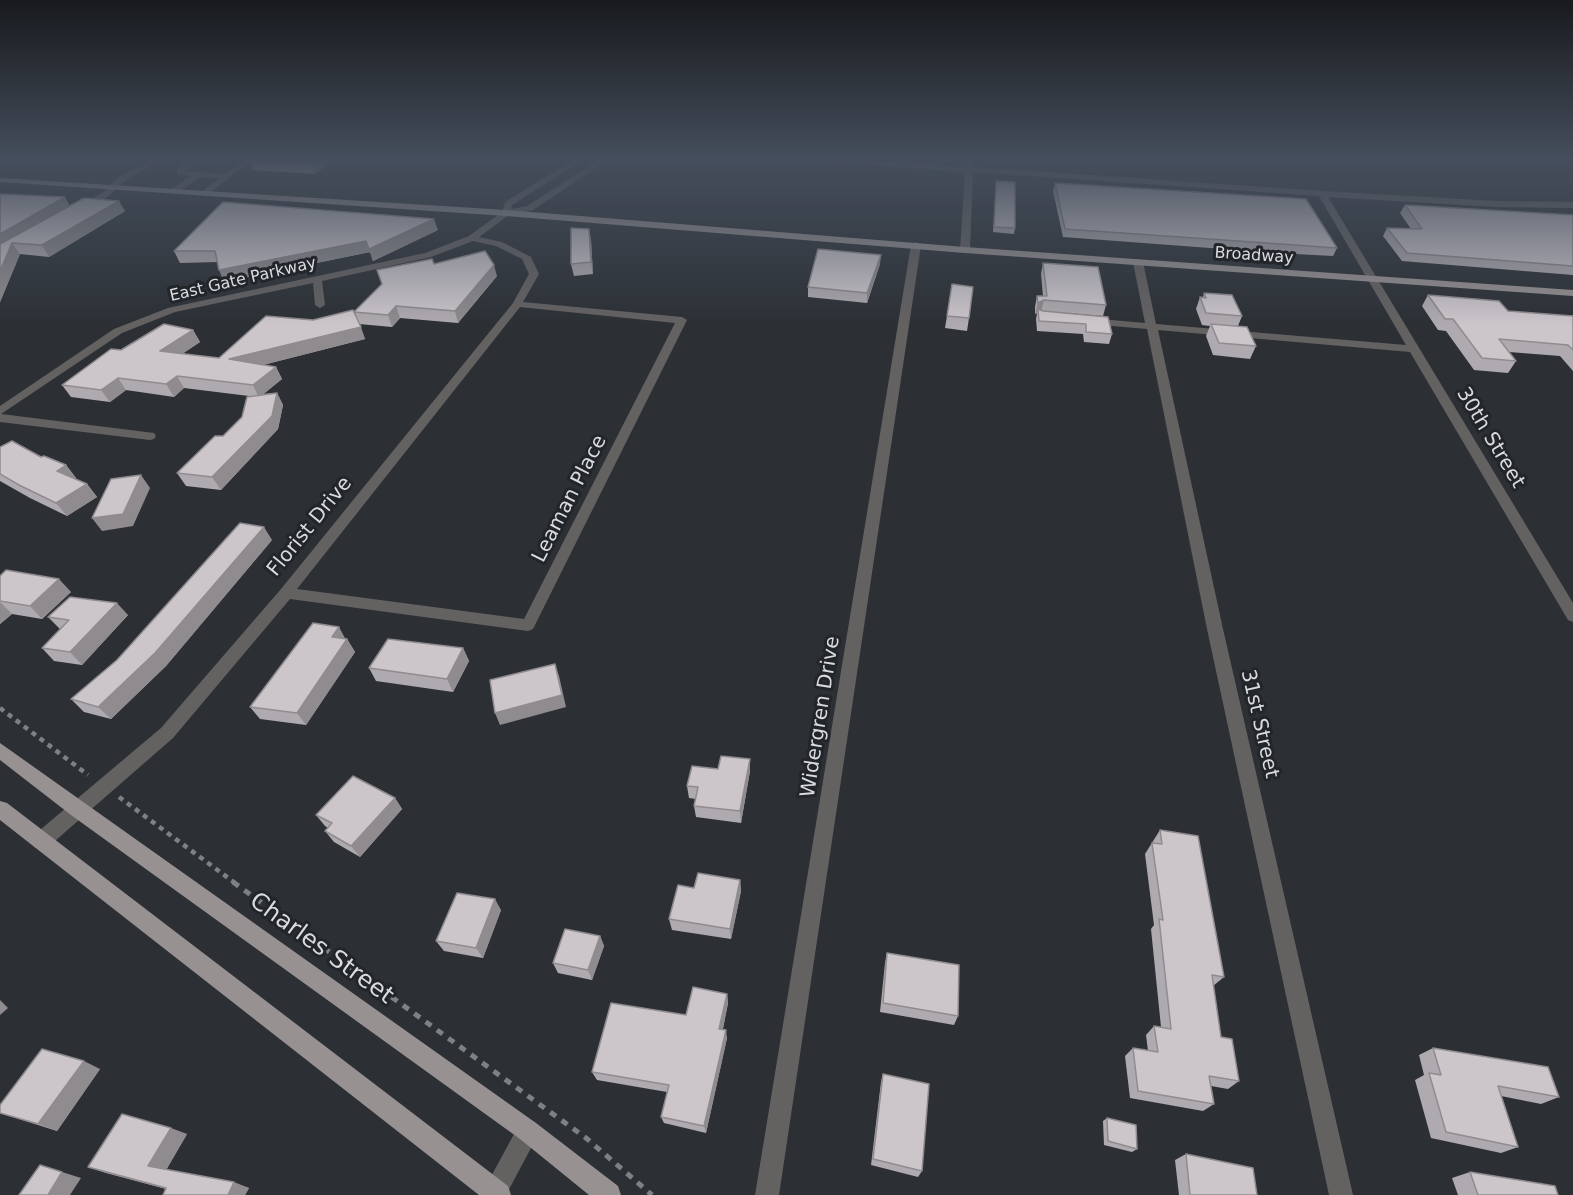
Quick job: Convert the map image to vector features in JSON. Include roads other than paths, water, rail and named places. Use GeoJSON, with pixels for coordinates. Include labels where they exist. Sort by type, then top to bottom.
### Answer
{"type":"FeatureCollection","features":[{"type":"Feature","properties":{"kind":"main road","name":"Broadway"},"geometry":{"type":"LineString","coordinates":[[516,214],[964,250],[1573,293]]}},
{"type":"Feature","properties":{"kind":"main road","name":"Charles Street"},"geometry":{"type":"LineString","coordinates":[[0,750],[78,809],[528,1131],[609,1195]]}},
{"type":"Feature","properties":{"kind":"main road"},"geometry":{"type":"LineString","coordinates":[[0,809],[495,1194]]}},
{"type":"Feature","properties":{"kind":"street","name":"East Gate Parkway"},"geometry":{"type":"LineString","coordinates":[[0,411],[118,331],[172,310],[428,255],[472,238],[505,214]]}},
{"type":"Feature","properties":{"kind":"street"},"geometry":{"type":"LineString","coordinates":[[964,250],[966,214]]}},
{"type":"Feature","properties":{"kind":"street","name":"30th Street"},"geometry":{"type":"LineString","coordinates":[[1334,214],[1573,616]]}},
{"type":"Feature","properties":{"kind":"street","name":"Florist Drive"},"geometry":{"type":"LineString","coordinates":[[41,841],[167,733],[286,593],[517,304],[534,274],[526,257],[499,244],[472,238]]}},
{"type":"Feature","properties":{"kind":"street","name":"Widergren Drive"},"geometry":{"type":"LineString","coordinates":[[767,1195],[916,245]]}},
{"type":"Feature","properties":{"kind":"street","name":"31st Street"},"geometry":{"type":"LineString","coordinates":[[1138,262],[1215,629],[1341,1195]]}},
{"type":"Feature","properties":{"kind":"street"},"geometry":{"type":"LineString","coordinates":[[317,279],[320,305]]}},
{"type":"Feature","properties":{"kind":"street","name":"Leaman Place"},"geometry":{"type":"LineString","coordinates":[[286,593],[528,625],[682,320],[517,304]]}},
{"type":"Feature","properties":{"kind":"street"},"geometry":{"type":"LineString","coordinates":[[1074,320],[1414,348]]}},
{"type":"Feature","properties":{"kind":"street"},"geometry":{"type":"LineString","coordinates":[[0,418],[150,436]]}},
{"type":"Feature","properties":{"kind":"street"},"geometry":{"type":"LineString","coordinates":[[495,1194],[528,1131]]}}]}
